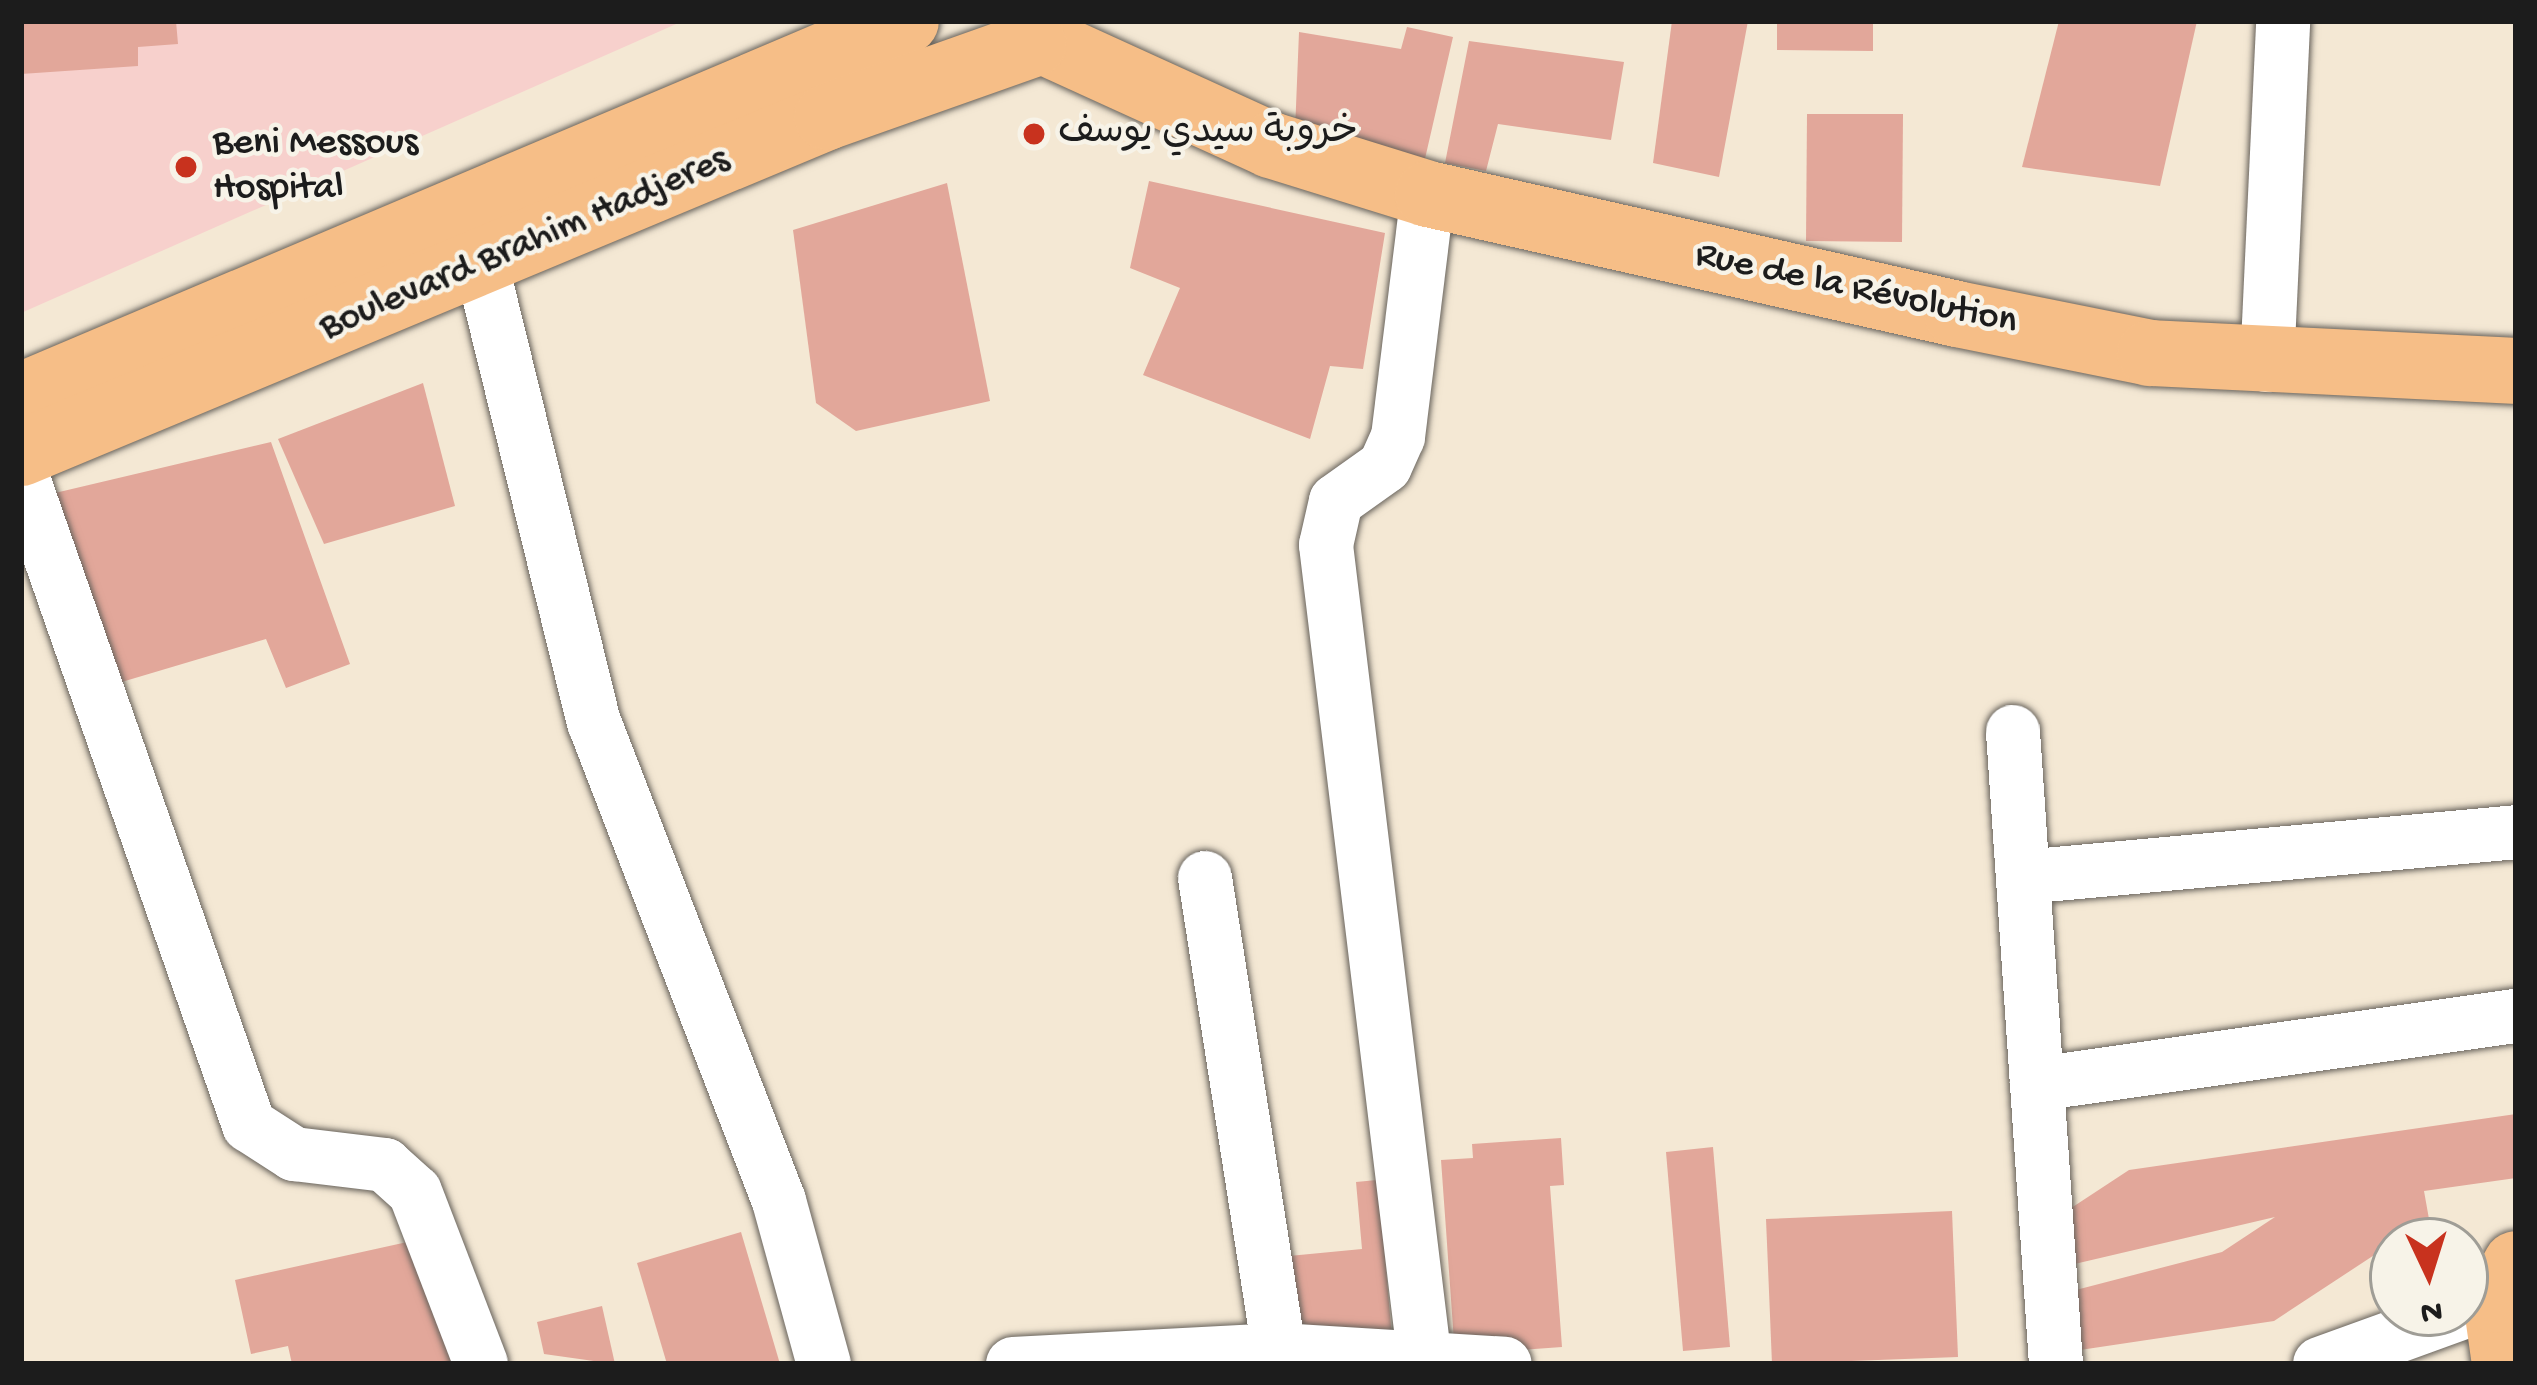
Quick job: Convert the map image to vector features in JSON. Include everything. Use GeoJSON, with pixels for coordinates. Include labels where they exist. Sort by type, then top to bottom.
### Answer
{"type":"FeatureCollection","features":[{"type":"Feature","properties":{"kind":"main road","name":"Boulevard Brahim Hadjeres"},"geometry":{"type":"LineString","coordinates":[[21,396],[906,21]]}},
{"type":"Feature","properties":{"kind":"main road"},"geometry":{"type":"LineString","coordinates":[[1121,21],[1213,120]]}},
{"type":"Feature","properties":{"kind":"main road","name":"Boulevard Brahim Hadjeres"},"geometry":{"type":"LineString","coordinates":[[21,453],[482,267],[827,117],[1048,33]]}},
{"type":"Feature","properties":{"kind":"main road","name":"Rue de la Révolution"},"geometry":{"type":"LineString","coordinates":[[1048,33],[1213,120],[1428,194],[2150,353],[2267,364],[2516,371]]}},
{"type":"Feature","properties":{"kind":"main road"},"geometry":{"type":"LineString","coordinates":[[2489,1313],[2505,1364]]}},
{"type":"Feature","properties":{"kind":"street"},"geometry":{"type":"LineString","coordinates":[[2267,364],[2282,21]]}},
{"type":"Feature","properties":{"kind":"street"},"geometry":{"type":"LineString","coordinates":[[1425,1362],[1326,545],[1336,500],[1385,466],[1398,437],[1428,194]]}},
{"type":"Feature","properties":{"kind":"street"},"geometry":{"type":"LineString","coordinates":[[482,267],[594,722],[779,1201],[824,1364]]}},
{"type":"Feature","properties":{"kind":"street"},"geometry":{"type":"LineString","coordinates":[[21,473],[249,1125],[294,1154],[385,1165],[416,1192],[481,1364]]}},
{"type":"Feature","properties":{"kind":"street"},"geometry":{"type":"LineString","coordinates":[[2013,732],[2056,1364]]}},
{"type":"Feature","properties":{"kind":"street"},"geometry":{"type":"LineString","coordinates":[[2023,877],[2516,832]]}},
{"type":"Feature","properties":{"kind":"street"},"geometry":{"type":"LineString","coordinates":[[1205,878],[1279,1350]]}},
{"type":"Feature","properties":{"kind":"street"},"geometry":{"type":"LineString","coordinates":[[2037,1084],[2516,1016]]}},
{"type":"Feature","properties":{"kind":"street"},"geometry":{"type":"LineString","coordinates":[[2320,1364],[2386,1337]]}},
{"type":"Feature","properties":{"kind":"street"},"geometry":{"type":"LineString","coordinates":[[1013,1364],[1279,1350],[1504,1364]]}},
{"type":"Feature","properties":{"kind":"shaded area","name":"Beni Messous Hospital"},"geometry":{"type":"Polygon","coordinates":[[[21,21],[683,21],[21,313],[21,21]]]}},
{"type":"Feature","properties":{"kind":"building"},"geometry":{"type":"Polygon","coordinates":[[[21,21],[176,21],[178,44],[138,47],[138,66],[21,74],[21,21]]]}},
{"type":"Feature","properties":{"kind":"building"},"geometry":{"type":"Polygon","coordinates":[[[1672,21],[1748,21],[1719,177],[1653,163],[1672,21]]]}},
{"type":"Feature","properties":{"kind":"building"},"geometry":{"type":"Polygon","coordinates":[[[1777,21],[1873,21],[1873,51],[1777,50],[1777,21]]]}},
{"type":"Feature","properties":{"kind":"building"},"geometry":{"type":"Polygon","coordinates":[[[2059,21],[2197,21],[2160,186],[2022,167],[2059,21]]]}},
{"type":"Feature","properties":{"kind":"building"},"geometry":{"type":"Polygon","coordinates":[[[1407,27],[1453,37],[1424,163],[1295,131],[1299,32],[1401,49],[1407,27]]]}},
{"type":"Feature","properties":{"kind":"building"},"geometry":{"type":"Polygon","coordinates":[[[1469,41],[1624,62],[1611,140],[1498,124],[1486,171],[1445,163],[1469,41]]]}},
{"type":"Feature","properties":{"kind":"building"},"geometry":{"type":"Polygon","coordinates":[[[1807,114],[1903,114],[1902,242],[1806,241],[1807,114]]]}},
{"type":"Feature","properties":{"kind":"building"},"geometry":{"type":"Polygon","coordinates":[[[1149,181],[1385,233],[1363,369],[1330,366],[1310,439],[1143,375],[1180,288],[1130,268],[1149,181]]]}},
{"type":"Feature","properties":{"kind":"building"},"geometry":{"type":"Polygon","coordinates":[[[947,183],[990,401],[856,431],[816,403],[793,230],[947,183]]]}},
{"type":"Feature","properties":{"kind":"building"},"geometry":{"type":"Polygon","coordinates":[[[423,383],[455,506],[324,544],[278,439],[423,383]]]}},
{"type":"Feature","properties":{"kind":"building"},"geometry":{"type":"Polygon","coordinates":[[[271,442],[350,664],[286,688],[266,639],[115,684],[38,497],[271,442]]]}},
{"type":"Feature","properties":{"kind":"building"},"geometry":{"type":"Polygon","coordinates":[[[2516,1114],[2516,1178],[2424,1191],[2429,1217],[2369,1217],[2369,1258],[2274,1321],[2080,1350],[2072,1291],[2222,1252],[2275,1217],[2066,1266],[2059,1216],[2129,1170],[2516,1114]]]}},
{"type":"Feature","properties":{"kind":"building"},"geometry":{"type":"Polygon","coordinates":[[[1561,1138],[1564,1185],[1550,1186],[1562,1347],[1455,1355],[1441,1160],[1473,1158],[1472,1144],[1561,1138]]]}},
{"type":"Feature","properties":{"kind":"building"},"geometry":{"type":"Polygon","coordinates":[[[1713,1147],[1730,1347],[1683,1351],[1666,1152],[1713,1147]]]}},
{"type":"Feature","properties":{"kind":"building"},"geometry":{"type":"Polygon","coordinates":[[[1419,1176],[1384,1246],[1392,1338],[1298,1347],[1289,1256],[1362,1249],[1356,1182],[1419,1176]]]}},
{"type":"Feature","properties":{"kind":"building"},"geometry":{"type":"Polygon","coordinates":[[[1952,1211],[1958,1357],[1772,1364],[1766,1219],[1952,1211]]]}},
{"type":"Feature","properties":{"kind":"building"},"geometry":{"type":"Polygon","coordinates":[[[741,1232],[780,1364],[667,1364],[637,1263],[741,1232]]]}},
{"type":"Feature","properties":{"kind":"building"},"geometry":{"type":"Polygon","coordinates":[[[430,1237],[458,1364],[292,1364],[288,1346],[251,1354],[235,1280],[430,1237]]]}},
{"type":"Feature","properties":{"kind":"building"},"geometry":{"type":"Polygon","coordinates":[[[602,1306],[615,1364],[544,1354],[537,1322],[602,1306]]]}},
{"type":"Feature","properties":{"kind":"place","name":"خروبة سيدي يوسف"},"geometry":{"type":"Point","coordinates":[1034,134]}},
{"type":"Feature","properties":{"kind":"place","name":"Beni Messous Hospital"},"geometry":{"type":"Point","coordinates":[186,167]}}]}
